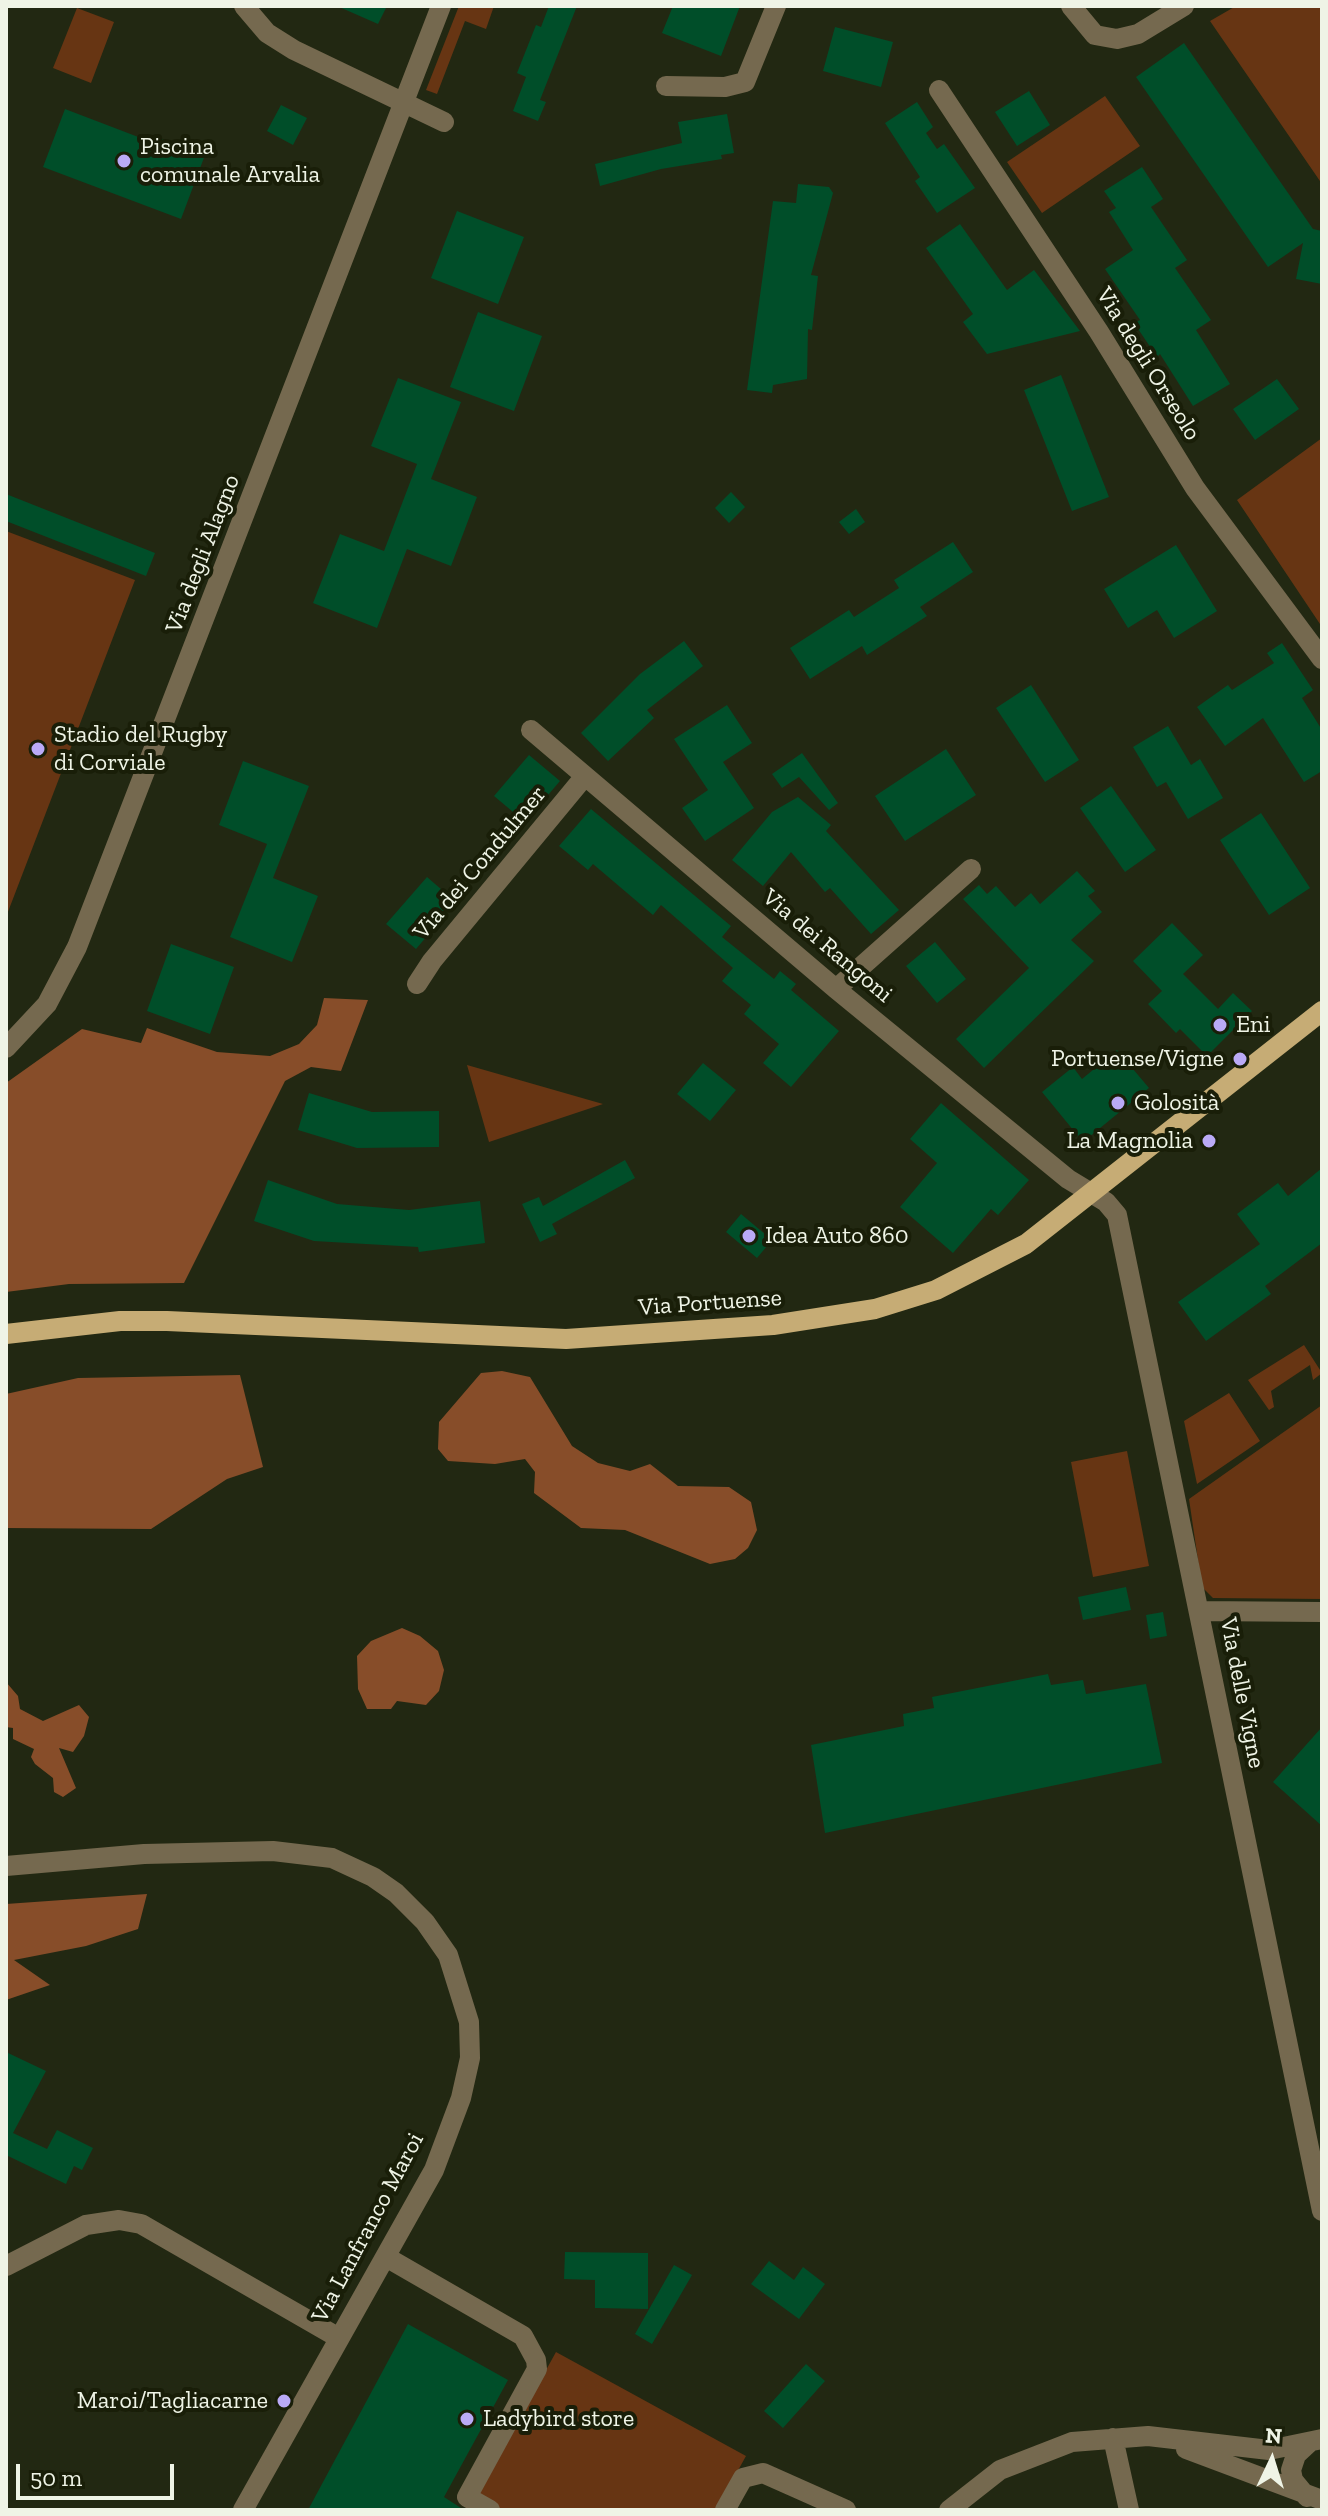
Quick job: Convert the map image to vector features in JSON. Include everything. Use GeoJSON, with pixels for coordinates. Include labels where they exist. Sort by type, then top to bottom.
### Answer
{"type":"FeatureCollection","features":[{"type":"Feature","properties":{"kind":"main road","name":"Via Portuense"},"geometry":{"type":"LineString","coordinates":[[6,1334],[120,1321],[167,1321],[546,1339],[715,1330],[830,1318],[912,1299],[966,1276],[1026,1244],[1094,1194],[1322,1011]]}},
{"type":"Feature","properties":{"kind":"street"},"geometry":{"type":"LineString","coordinates":[[244,6],[275,39],[444,122]]}},
{"type":"Feature","properties":{"kind":"street","name":"Via degli Alagno"},"geometry":{"type":"LineString","coordinates":[[6,1048],[47,1004],[77,947],[441,6]]}},
{"type":"Feature","properties":{"kind":"street"},"geometry":{"type":"LineString","coordinates":[[666,86],[716,87],[745,82],[776,6]]}},
{"type":"Feature","properties":{"kind":"street"},"geometry":{"type":"LineString","coordinates":[[1071,6],[1095,35],[1117,39],[1138,34],[1184,6]]}},
{"type":"Feature","properties":{"kind":"street","name":"Via degli Orseolo"},"geometry":{"type":"LineString","coordinates":[[939,90],[1099,332],[1195,488],[1322,659]]}},
{"type":"Feature","properties":{"kind":"street","name":"Via dei Rangoni"},"geometry":{"type":"LineString","coordinates":[[531,730],[836,989],[1068,1179],[1094,1194]]}},
{"type":"Feature","properties":{"kind":"street","name":"Via dei Condulmer"},"geometry":{"type":"LineString","coordinates":[[417,984],[432,961],[585,776]]}},
{"type":"Feature","properties":{"kind":"street"},"geometry":{"type":"LineString","coordinates":[[836,989],[971,869]]}},
{"type":"Feature","properties":{"kind":"street","name":"Via delle Vigne"},"geometry":{"type":"LineString","coordinates":[[1094,1194],[1114,1211],[1121,1229],[1322,2211]]}},
{"type":"Feature","properties":{"kind":"street"},"geometry":{"type":"LineString","coordinates":[[1199,1611],[1322,1612]]}},
{"type":"Feature","properties":{"kind":"street","name":"Via Lanfranco Maroi"},"geometry":{"type":"LineString","coordinates":[[6,1866],[144,1854],[273,1851],[332,1858],[373,1877],[425,1922],[448,1955],[464,1997],[470,2058],[461,2098],[434,2170],[243,2510]]}},
{"type":"Feature","properties":{"kind":"street"},"geometry":{"type":"LineString","coordinates":[[6,2266],[86,2225],[119,2220],[141,2224],[339,2338]]}},
{"type":"Feature","properties":{"kind":"street"},"geometry":{"type":"LineString","coordinates":[[386,2257],[523,2336],[531,2346],[537,2369],[467,2497],[490,2510]]}},
{"type":"Feature","properties":{"kind":"street"},"geometry":{"type":"LineString","coordinates":[[949,2510],[1000,2470],[1046,2449],[1081,2440],[1148,2436],[1255,2450],[1284,2449],[1318,2436]]}},
{"type":"Feature","properties":{"kind":"street"},"geometry":{"type":"LineString","coordinates":[[1148,2436],[1313,2498]]}},
{"type":"Feature","properties":{"kind":"street"},"geometry":{"type":"LineString","coordinates":[[1318,2436],[1299,2451],[1291,2470],[1293,2480],[1322,2507]]}},
{"type":"Feature","properties":{"kind":"street"},"geometry":{"type":"LineString","coordinates":[[1113,2438],[1129,2510]]}},
{"type":"Feature","properties":{"kind":"street"},"geometry":{"type":"LineString","coordinates":[[725,2510],[743,2478],[763,2473],[846,2510]]}},
{"type":"Feature","properties":{"kind":"shaded area"},"geometry":{"type":"Polygon","coordinates":[[[459,6],[494,6],[486,29],[465,21],[437,94],[426,90],[459,6]]]}},
{"type":"Feature","properties":{"kind":"shaded area"},"geometry":{"type":"Polygon","coordinates":[[[1236,6],[1322,6],[1322,184],[1210,21],[1236,6]]]}},
{"type":"Feature","properties":{"kind":"shaded area"},"geometry":{"type":"Polygon","coordinates":[[[77,8],[114,22],[91,83],[53,68],[77,8]]]}},
{"type":"Feature","properties":{"kind":"shaded area"},"geometry":{"type":"Polygon","coordinates":[[[1105,96],[1140,146],[1042,213],[1007,162],[1105,96]]]}},
{"type":"Feature","properties":{"kind":"shaded area"},"geometry":{"type":"Polygon","coordinates":[[[1322,438],[1322,627],[1237,500],[1322,438]]]}},
{"type":"Feature","properties":{"kind":"shaded area","name":"Stadio del Rugby di Corviale"},"geometry":{"type":"Polygon","coordinates":[[[6,531],[135,580],[6,917],[6,531]]]}},
{"type":"Feature","properties":{"kind":"shaded area"},"geometry":{"type":"Polygon","coordinates":[[[324,998],[368,1000],[341,1071],[311,1067],[285,1081],[184,1283],[69,1284],[6,1292],[6,1083],[82,1029],[141,1043],[147,1028],[217,1052],[270,1056],[299,1044],[317,1025],[324,998]]]}},
{"type":"Feature","properties":{"kind":"shaded area"},"geometry":{"type":"Polygon","coordinates":[[[467,1065],[603,1104],[489,1142],[467,1065]]]}},
{"type":"Feature","properties":{"kind":"shaded area"},"geometry":{"type":"Polygon","coordinates":[[[1304,1345],[1322,1373],[1313,1380],[1310,1365],[1271,1391],[1274,1407],[1269,1410],[1248,1380],[1304,1345]]]}},
{"type":"Feature","properties":{"kind":"shaded area"},"geometry":{"type":"Polygon","coordinates":[[[502,1371],[530,1377],[572,1446],[598,1463],[630,1471],[650,1464],[678,1486],[729,1487],[751,1502],[757,1530],[748,1548],[735,1559],[710,1564],[625,1530],[581,1528],[534,1493],[535,1472],[525,1459],[495,1464],[448,1461],[438,1449],[439,1422],[481,1373],[502,1371]]]}},
{"type":"Feature","properties":{"kind":"shaded area"},"geometry":{"type":"Polygon","coordinates":[[[240,1375],[263,1467],[227,1479],[151,1529],[6,1528],[6,1394],[78,1378],[240,1375]]]}},
{"type":"Feature","properties":{"kind":"shaded area"},"geometry":{"type":"Polygon","coordinates":[[[1229,1393],[1260,1441],[1197,1484],[1184,1421],[1229,1393]]]}},
{"type":"Feature","properties":{"kind":"shaded area"},"geometry":{"type":"Polygon","coordinates":[[[1322,1405],[1322,1599],[1213,1598],[1202,1587],[1189,1499],[1322,1405]]]}},
{"type":"Feature","properties":{"kind":"shaded area"},"geometry":{"type":"Polygon","coordinates":[[[1127,1451],[1149,1566],[1093,1577],[1071,1462],[1127,1451]]]}},
{"type":"Feature","properties":{"kind":"shaded area"},"geometry":{"type":"Polygon","coordinates":[[[402,1628],[420,1636],[438,1651],[444,1670],[439,1691],[426,1705],[397,1701],[391,1709],[367,1709],[358,1689],[357,1656],[371,1641],[402,1628]]]}},
{"type":"Feature","properties":{"kind":"shaded area"},"geometry":{"type":"Polygon","coordinates":[[[6,1682],[18,1696],[20,1709],[43,1721],[79,1705],[89,1717],[84,1736],[73,1752],[59,1748],[76,1788],[63,1797],[54,1792],[53,1778],[35,1764],[31,1757],[34,1749],[13,1739],[13,1728],[6,1727],[6,1682]]]}},
{"type":"Feature","properties":{"kind":"shaded area"},"geometry":{"type":"Polygon","coordinates":[[[147,1894],[138,1929],[86,1946],[14,1960],[50,1985],[6,2000],[6,1904],[147,1894]]]}},
{"type":"Feature","properties":{"kind":"shaded area"},"geometry":{"type":"Polygon","coordinates":[[[556,2352],[746,2456],[716,2510],[498,2510],[476,2497],[556,2352]]]}},
{"type":"Feature","properties":{"kind":"building"},"geometry":{"type":"Polygon","coordinates":[[[337,6],[387,6],[378,24],[337,6]]]}},
{"type":"Feature","properties":{"kind":"building"},"geometry":{"type":"Polygon","coordinates":[[[549,6],[577,6],[540,100],[546,102],[538,121],[513,111],[526,77],[517,73],[536,25],[541,27],[549,6]]]}},
{"type":"Feature","properties":{"kind":"building"},"geometry":{"type":"Polygon","coordinates":[[[673,6],[740,6],[721,56],[662,33],[673,6]]]}},
{"type":"Feature","properties":{"kind":"building"},"geometry":{"type":"Polygon","coordinates":[[[835,27],[893,42],[881,87],[823,71],[835,27]]]}},
{"type":"Feature","properties":{"kind":"building"},"geometry":{"type":"Polygon","coordinates":[[[1184,43],[1313,229],[1322,231],[1322,284],[1296,279],[1303,243],[1268,267],[1136,77],[1184,43]]]}},
{"type":"Feature","properties":{"kind":"building"},"geometry":{"type":"Polygon","coordinates":[[[1029,91],[1050,125],[1017,146],[995,112],[1029,91]]]}},
{"type":"Feature","properties":{"kind":"building"},"geometry":{"type":"Polygon","coordinates":[[[917,102],[933,127],[926,133],[937,149],[944,144],[975,188],[937,213],[915,181],[920,177],[885,123],[917,102]]]}},
{"type":"Feature","properties":{"kind":"building"},"geometry":{"type":"Polygon","coordinates":[[[281,105],[307,118],[293,145],[267,131],[281,105]]]}},
{"type":"Feature","properties":{"kind":"building","name":"Piscina comunale Arvalia"},"geometry":{"type":"Polygon","coordinates":[[[65,109],[154,143],[156,137],[205,155],[181,219],[43,167],[65,109]]]}},
{"type":"Feature","properties":{"kind":"building"},"geometry":{"type":"Polygon","coordinates":[[[727,114],[734,153],[721,155],[722,159],[661,169],[600,186],[595,164],[682,143],[678,122],[727,114]]]}},
{"type":"Feature","properties":{"kind":"building"},"geometry":{"type":"Polygon","coordinates":[[[1142,167],[1163,199],[1151,207],[1187,260],[1175,268],[1211,320],[1196,330],[1230,384],[1193,406],[1160,354],[1157,357],[1134,323],[1140,320],[1105,269],[1133,250],[1109,212],[1116,208],[1104,191],[1142,167]]]}},
{"type":"Feature","properties":{"kind":"building"},"geometry":{"type":"Polygon","coordinates":[[[798,184],[829,187],[833,193],[811,275],[818,276],[812,330],[808,329],[807,379],[773,385],[772,393],[747,390],[773,201],[796,203],[798,184]]]}},
{"type":"Feature","properties":{"kind":"building"},"geometry":{"type":"Polygon","coordinates":[[[457,211],[524,237],[498,304],[431,278],[457,211]]]}},
{"type":"Feature","properties":{"kind":"building"},"geometry":{"type":"Polygon","coordinates":[[[960,224],[1007,290],[1034,270],[1080,331],[987,354],[963,322],[973,314],[926,248],[960,224]]]}},
{"type":"Feature","properties":{"kind":"building"},"geometry":{"type":"Polygon","coordinates":[[[478,312],[542,336],[514,411],[450,387],[478,312]]]}},
{"type":"Feature","properties":{"kind":"building"},"geometry":{"type":"Polygon","coordinates":[[[1061,375],[1109,497],[1072,511],[1024,390],[1061,375]]]}},
{"type":"Feature","properties":{"kind":"building"},"geometry":{"type":"Polygon","coordinates":[[[398,378],[461,402],[431,479],[477,497],[451,566],[407,549],[377,628],[313,603],[340,534],[384,551],[417,464],[371,446],[398,378]]]}},
{"type":"Feature","properties":{"kind":"building"},"geometry":{"type":"Polygon","coordinates":[[[1277,379],[1299,409],[1255,440],[1233,409],[1277,379]]]}},
{"type":"Feature","properties":{"kind":"building"},"geometry":{"type":"Polygon","coordinates":[[[731,492],[745,507],[729,523],[715,508],[731,492]]]}},
{"type":"Feature","properties":{"kind":"building"},"geometry":{"type":"Polygon","coordinates":[[[6,494],[155,553],[146,576],[6,521],[6,494]]]}},
{"type":"Feature","properties":{"kind":"building"},"geometry":{"type":"Polygon","coordinates":[[[856,509],[865,522],[849,534],[839,522],[856,509]]]}},
{"type":"Feature","properties":{"kind":"building"},"geometry":{"type":"Polygon","coordinates":[[[953,542],[973,572],[920,607],[927,616],[867,655],[862,646],[810,679],[790,648],[849,610],[854,617],[899,588],[894,580],[953,542]]]}},
{"type":"Feature","properties":{"kind":"building"},"geometry":{"type":"Polygon","coordinates":[[[1176,545],[1217,611],[1174,638],[1157,610],[1128,628],[1104,589],[1176,545]]]}},
{"type":"Feature","properties":{"kind":"building"},"geometry":{"type":"Polygon","coordinates":[[[684,641],[703,666],[647,710],[654,718],[608,761],[581,733],[640,674],[684,641]]]}},
{"type":"Feature","properties":{"kind":"building"},"geometry":{"type":"Polygon","coordinates":[[[1282,643],[1313,690],[1302,698],[1322,730],[1322,771],[1304,782],[1263,718],[1225,746],[1197,707],[1228,685],[1232,690],[1274,663],[1267,653],[1282,643]]]}},
{"type":"Feature","properties":{"kind":"building"},"geometry":{"type":"Polygon","coordinates":[[[1031,685],[1079,760],[1045,782],[996,708],[1031,685]]]}},
{"type":"Feature","properties":{"kind":"building"},"geometry":{"type":"Polygon","coordinates":[[[727,705],[752,743],[723,762],[754,808],[705,841],[682,808],[708,790],[674,739],[727,705]]]}},
{"type":"Feature","properties":{"kind":"building"},"geometry":{"type":"Polygon","coordinates":[[[1168,726],[1191,765],[1200,759],[1223,798],[1188,819],[1166,782],[1157,787],[1133,747],[1168,726]]]}},
{"type":"Feature","properties":{"kind":"building"},"geometry":{"type":"Polygon","coordinates":[[[946,749],[976,795],[905,841],[875,796],[946,749]]]}},
{"type":"Feature","properties":{"kind":"building"},"geometry":{"type":"Polygon","coordinates":[[[802,753],[838,803],[829,810],[799,777],[782,788],[772,774],[802,753]]]}},
{"type":"Feature","properties":{"kind":"building"},"geometry":{"type":"Polygon","coordinates":[[[529,755],[560,781],[525,822],[494,796],[529,755]]]}},
{"type":"Feature","properties":{"kind":"building"},"geometry":{"type":"Polygon","coordinates":[[[243,761],[309,786],[273,878],[318,896],[292,962],[230,937],[267,844],[219,825],[243,761]]]}},
{"type":"Feature","properties":{"kind":"building"},"geometry":{"type":"Polygon","coordinates":[[[1111,786],[1156,850],[1125,872],[1080,808],[1111,786]]]}},
{"type":"Feature","properties":{"kind":"building"},"geometry":{"type":"Polygon","coordinates":[[[798,797],[831,825],[826,831],[899,910],[871,934],[830,888],[825,892],[791,852],[763,886],[732,860],[772,812],[798,797]]]}},
{"type":"Feature","properties":{"kind":"building"},"geometry":{"type":"Polygon","coordinates":[[[591,809],[731,926],[722,937],[774,979],[780,971],[796,984],[791,990],[839,1031],[791,1087],[763,1063],[779,1044],[744,1014],[751,1005],[722,981],[733,968],[661,905],[653,915],[593,864],[588,870],[559,846],[591,809]]]}},
{"type":"Feature","properties":{"kind":"building"},"geometry":{"type":"Polygon","coordinates":[[[1261,813],[1310,888],[1269,915],[1220,840],[1261,813]]]}},
{"type":"Feature","properties":{"kind":"building"},"geometry":{"type":"Polygon","coordinates":[[[1077,871],[1095,891],[1088,896],[1102,912],[1071,940],[1094,961],[984,1068],[956,1039],[1029,968],[963,899],[979,885],[987,894],[996,886],[1015,907],[1031,893],[1040,904],[1077,871]]]}},
{"type":"Feature","properties":{"kind":"building"},"geometry":{"type":"Polygon","coordinates":[[[427,877],[456,902],[416,949],[386,924],[427,877]]]}},
{"type":"Feature","properties":{"kind":"building"},"geometry":{"type":"Polygon","coordinates":[[[1172,923],[1203,955],[1183,974],[1218,1009],[1233,993],[1252,1011],[1207,1056],[1180,1029],[1176,1033],[1148,1004],[1162,991],[1133,961],[1172,923]]]}},
{"type":"Feature","properties":{"kind":"building"},"geometry":{"type":"Polygon","coordinates":[[[935,942],[966,979],[937,1003],[906,966],[935,942]]]}},
{"type":"Feature","properties":{"kind":"building"},"geometry":{"type":"Polygon","coordinates":[[[171,944],[234,967],[210,1034],[147,1011],[171,944]]]}},
{"type":"Feature","properties":{"kind":"building"},"geometry":{"type":"Polygon","coordinates":[[[1117,1050],[1149,1088],[1083,1142],[1042,1092],[1073,1067],[1082,1079],[1117,1050]]]}},
{"type":"Feature","properties":{"kind":"building"},"geometry":{"type":"Polygon","coordinates":[[[703,1063],[736,1090],[710,1121],[677,1094],[703,1063]]]}},
{"type":"Feature","properties":{"kind":"building"},"geometry":{"type":"Polygon","coordinates":[[[309,1093],[372,1112],[439,1111],[439,1147],[357,1148],[298,1130],[309,1093]]]}},
{"type":"Feature","properties":{"kind":"building"},"geometry":{"type":"Polygon","coordinates":[[[941,1103],[1029,1180],[998,1215],[991,1209],[953,1253],[900,1207],[937,1163],[910,1139],[941,1103]]]}},
{"type":"Feature","properties":{"kind":"building"},"geometry":{"type":"Polygon","coordinates":[[[625,1160],[635,1178],[552,1224],[557,1234],[540,1242],[522,1204],[539,1197],[543,1206],[625,1160]]]}},
{"type":"Feature","properties":{"kind":"building"},"geometry":{"type":"Polygon","coordinates":[[[1322,1168],[1322,1243],[1265,1286],[1271,1294],[1206,1341],[1178,1302],[1260,1244],[1237,1214],[1278,1183],[1288,1196],[1322,1168]]]}},
{"type":"Feature","properties":{"kind":"building"},"geometry":{"type":"Polygon","coordinates":[[[268,1180],[337,1204],[409,1210],[480,1201],[485,1243],[419,1252],[418,1247],[314,1241],[254,1221],[268,1180]]]}},
{"type":"Feature","properties":{"kind":"building","name":"Idea Auto 860"},"geometry":{"type":"Polygon","coordinates":[[[741,1214],[772,1240],[757,1258],[726,1232],[741,1214]]]}},
{"type":"Feature","properties":{"kind":"building"},"geometry":{"type":"Polygon","coordinates":[[[1126,1587],[1131,1610],[1083,1620],[1078,1597],[1126,1587]]]}},
{"type":"Feature","properties":{"kind":"building"},"geometry":{"type":"Polygon","coordinates":[[[1163,1612],[1167,1636],[1150,1639],[1146,1615],[1163,1612]]]}},
{"type":"Feature","properties":{"kind":"building"},"geometry":{"type":"Polygon","coordinates":[[[1048,1674],[1051,1685],[1083,1680],[1086,1694],[1146,1684],[1162,1763],[825,1833],[811,1745],[904,1726],[903,1714],[934,1708],[932,1697],[1048,1674]]]}},
{"type":"Feature","properties":{"kind":"building"},"geometry":{"type":"Polygon","coordinates":[[[1322,1727],[1322,1826],[1273,1782],[1322,1727]]]}},
{"type":"Feature","properties":{"kind":"building"},"geometry":{"type":"Polygon","coordinates":[[[6,2052],[46,2071],[13,2133],[47,2149],[57,2130],[93,2148],[82,2170],[74,2166],[66,2184],[6,2155],[6,2052]]]}},
{"type":"Feature","properties":{"kind":"building"},"geometry":{"type":"Polygon","coordinates":[[[565,2252],[648,2253],[648,2309],[595,2308],[595,2280],[564,2279],[565,2252]]]}},
{"type":"Feature","properties":{"kind":"building"},"geometry":{"type":"Polygon","coordinates":[[[769,2261],[794,2280],[803,2267],[825,2284],[799,2319],[751,2284],[769,2261]]]}},
{"type":"Feature","properties":{"kind":"building"},"geometry":{"type":"Polygon","coordinates":[[[674,2265],[692,2275],[652,2344],[635,2334],[674,2265]]]}},
{"type":"Feature","properties":{"kind":"building"},"geometry":{"type":"Polygon","coordinates":[[[408,2324],[508,2380],[444,2497],[464,2510],[308,2510],[408,2324]]]}},
{"type":"Feature","properties":{"kind":"building"},"geometry":{"type":"Polygon","coordinates":[[[806,2364],[825,2381],[783,2428],[764,2411],[806,2364]]]}},
{"type":"Feature","properties":{"kind":"place","name":"Piscina comunale Arvalia"},"geometry":{"type":"Point","coordinates":[124,161]}},
{"type":"Feature","properties":{"kind":"place","name":"Stadio del Rugby di Corviale"},"geometry":{"type":"Point","coordinates":[38,749]}},
{"type":"Feature","properties":{"kind":"place","name":"Eni"},"geometry":{"type":"Point","coordinates":[1220,1025]}},
{"type":"Feature","properties":{"kind":"place","name":"Portuense/Vigne"},"geometry":{"type":"Point","coordinates":[1240,1059]}},
{"type":"Feature","properties":{"kind":"place","name":"Golosità"},"geometry":{"type":"Point","coordinates":[1118,1103]}},
{"type":"Feature","properties":{"kind":"place","name":"La Magnolia"},"geometry":{"type":"Point","coordinates":[1209,1141]}},
{"type":"Feature","properties":{"kind":"place","name":"Idea Auto 860"},"geometry":{"type":"Point","coordinates":[749,1236]}},
{"type":"Feature","properties":{"kind":"place","name":"Maroi/Tagliacarne"},"geometry":{"type":"Point","coordinates":[284,2401]}},
{"type":"Feature","properties":{"kind":"place","name":"Ladybird store"},"geometry":{"type":"Point","coordinates":[467,2419]}}]}
